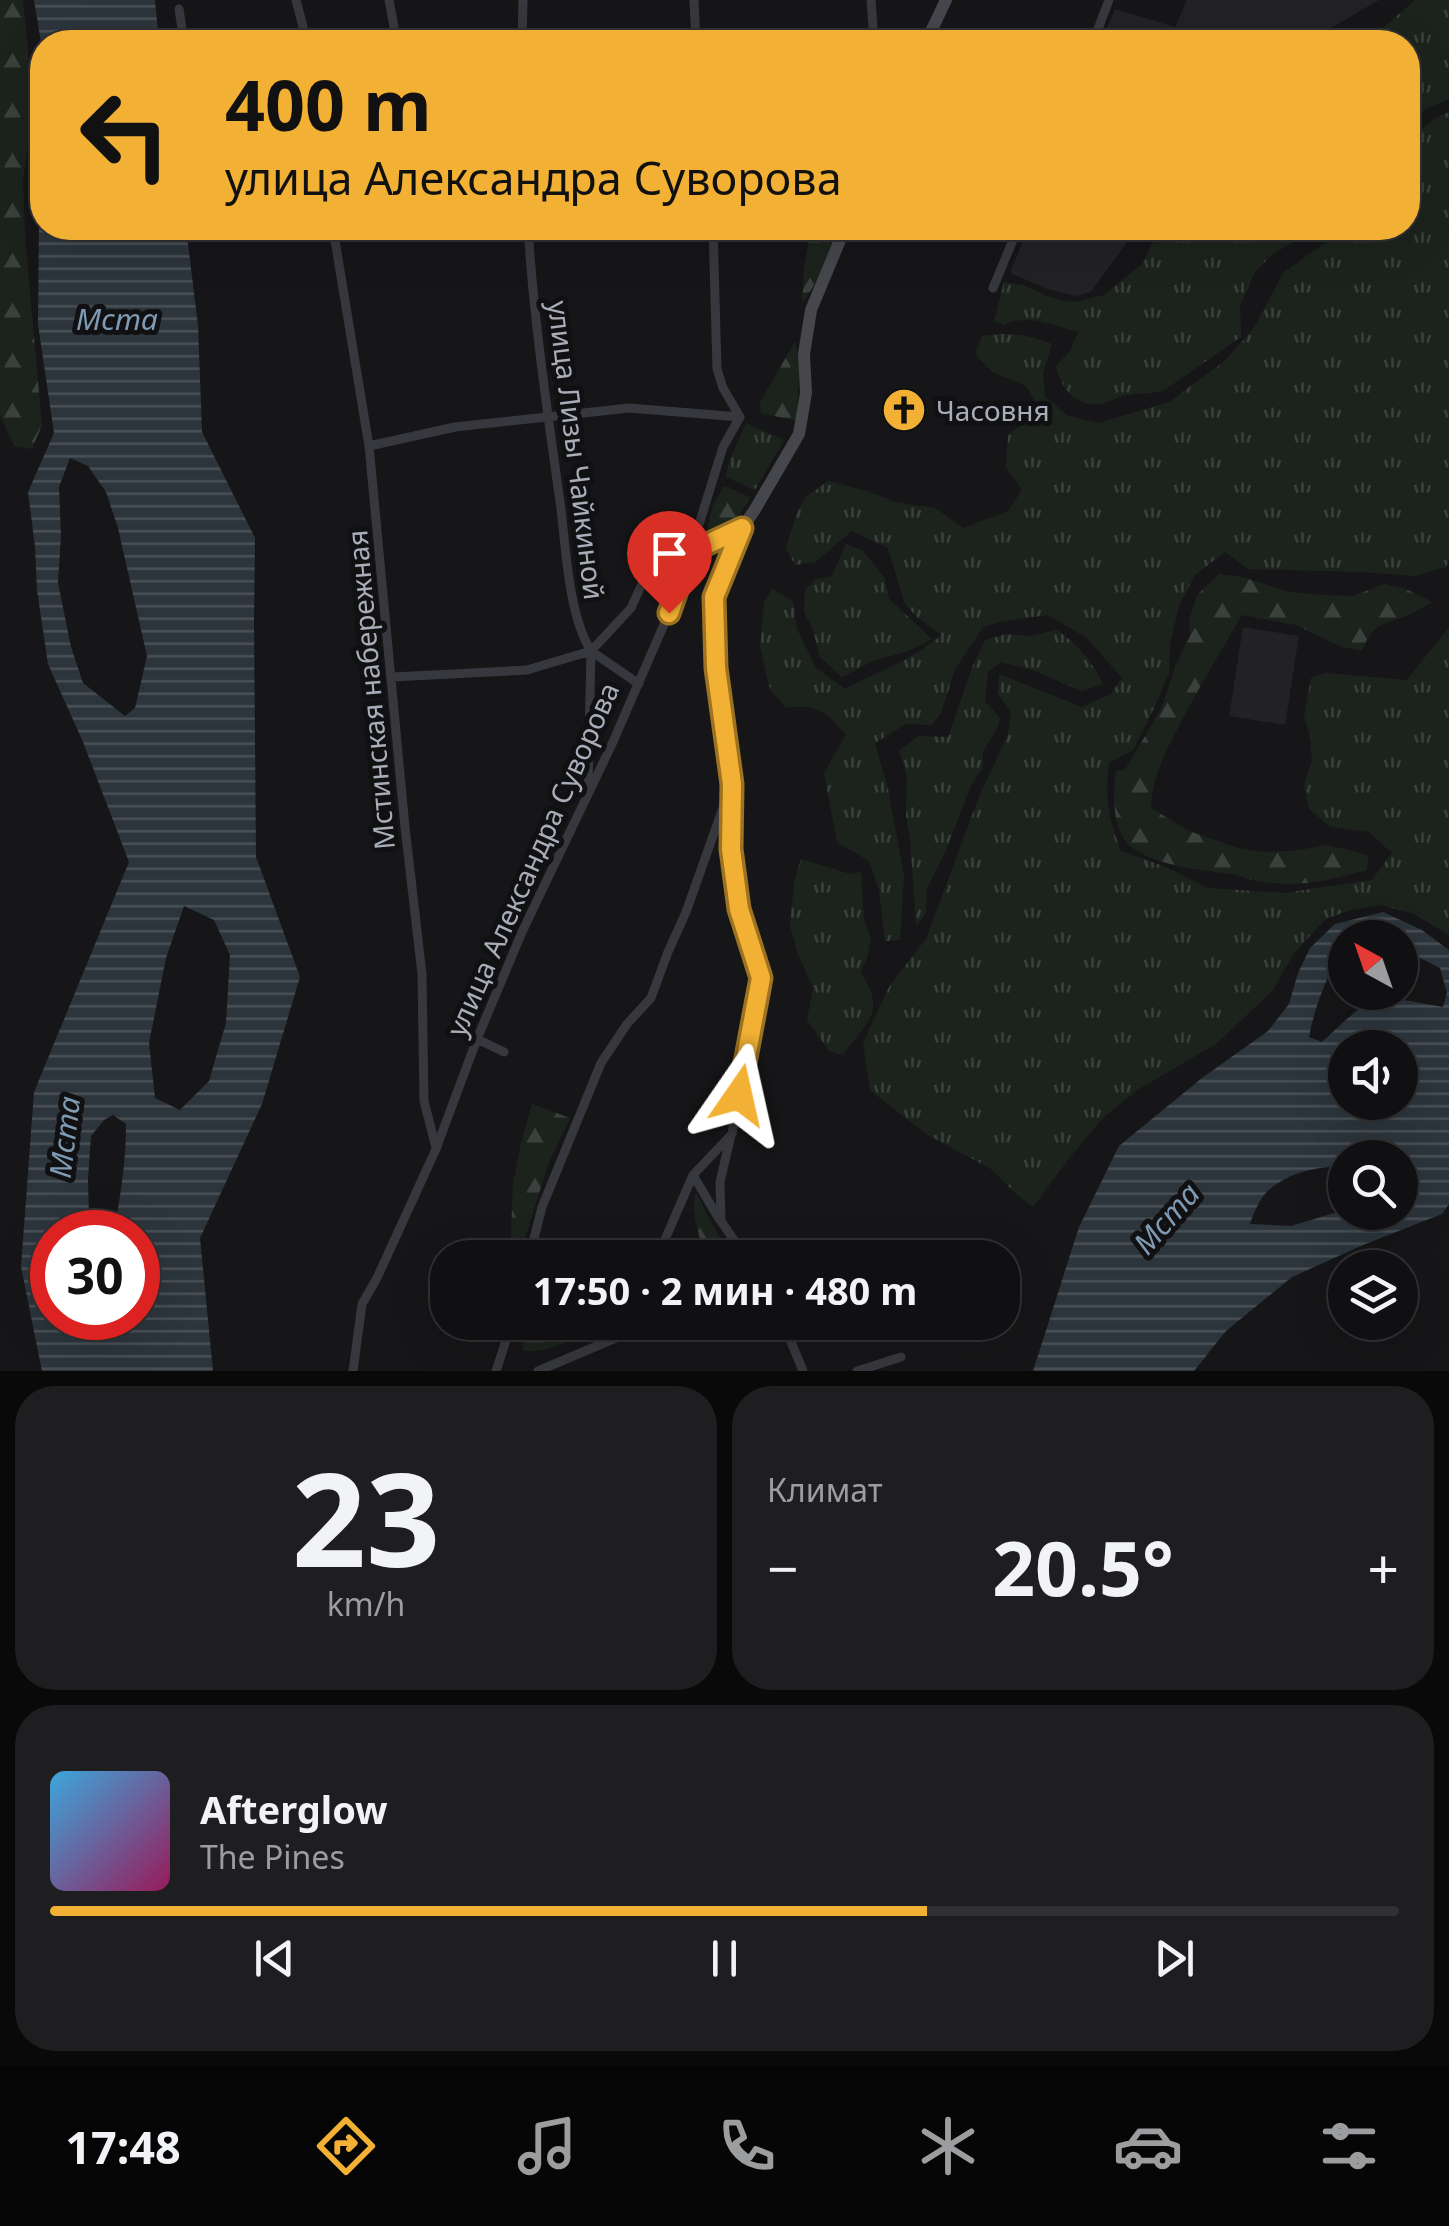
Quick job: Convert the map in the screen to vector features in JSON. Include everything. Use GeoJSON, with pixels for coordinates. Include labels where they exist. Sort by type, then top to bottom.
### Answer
{"type":"FeatureCollection","features":[{"type":"Feature","properties":{"kind":"street"},"geometry":{"type":"LineString","coordinates":[[296,0],[304,30]]}},
{"type":"Feature","properties":{"kind":"street"},"geometry":{"type":"LineString","coordinates":[[389,0],[394,30]]}},
{"type":"Feature","properties":{"kind":"street"},"geometry":{"type":"LineString","coordinates":[[522,30],[523,0]]}},
{"type":"Feature","properties":{"kind":"street"},"geometry":{"type":"LineString","coordinates":[[694,0],[695,30]]}},
{"type":"Feature","properties":{"kind":"street"},"geometry":{"type":"LineString","coordinates":[[871,0],[873,30]]}},
{"type":"Feature","properties":{"kind":"street"},"geometry":{"type":"LineString","coordinates":[[932,30],[946,0]]}},
{"type":"Feature","properties":{"kind":"street"},"geometry":{"type":"LineString","coordinates":[[1097,30],[1109,0]]}},
{"type":"Feature","properties":{"kind":"street"},"geometry":{"type":"LineString","coordinates":[[179,9],[182,30]]}},
{"type":"Feature","properties":{"kind":"street","name":"Мстинская набережная"},"geometry":{"type":"LineString","coordinates":[[335,240],[368,446],[422,974],[424,1101],[436,1149]]}},
{"type":"Feature","properties":{"kind":"street","name":"улица Лизы Чайкиной"},"geometry":{"type":"LineString","coordinates":[[529,240],[548,415],[576,616],[582,638],[591,651],[588,796]]}},
{"type":"Feature","properties":{"kind":"street"},"geometry":{"type":"LineString","coordinates":[[713,240],[717,369],[740,417]]}},
{"type":"Feature","properties":{"kind":"street"},"geometry":{"type":"LineString","coordinates":[[720,1222],[720,1182],[761,978],[739,909],[731,849],[732,784],[716,668],[714,597],[742,528],[799,434],[806,393],[804,354],[812,310],[840,240]]}},
{"type":"Feature","properties":{"kind":"street"},"geometry":{"type":"LineString","coordinates":[[994,288],[1013,240]]}},
{"type":"Feature","properties":{"kind":"street"},"geometry":{"type":"LineString","coordinates":[[368,446],[454,427],[629,408],[740,417]]}},
{"type":"Feature","properties":{"kind":"street"},"geometry":{"type":"LineString","coordinates":[[392,677],[526,670],[591,651],[631,608],[640,586],[687,548],[696,534],[722,446],[740,417]]}},
{"type":"Feature","properties":{"kind":"street","name":"улица Александра Суворова"},"geometry":{"type":"LineString","coordinates":[[353,1371],[362,1304],[378,1278],[436,1149],[522,932],[639,684],[680,582],[695,550],[742,528]]}},
{"type":"Feature","properties":{"kind":"street"},"geometry":{"type":"LineString","coordinates":[[591,651],[639,684]]}},
{"type":"Feature","properties":{"kind":"street"},"geometry":{"type":"LineString","coordinates":[[534,1240],[542,1207],[602,1063],[627,1024],[651,998],[732,784]]}},
{"type":"Feature","properties":{"kind":"street"},"geometry":{"type":"LineString","coordinates":[[477,1039],[504,1052]]}},
{"type":"Feature","properties":{"kind":"street"},"geometry":{"type":"LineString","coordinates":[[665,1240],[693,1175],[732,1134]]}},
{"type":"Feature","properties":{"kind":"street"},"geometry":{"type":"LineString","coordinates":[[693,1175],[733,1240]]}},
{"type":"Feature","properties":{"kind":"street"},"geometry":{"type":"LineString","coordinates":[[496,1371],[506,1340]]}},
{"type":"Feature","properties":{"kind":"street"},"geometry":{"type":"LineString","coordinates":[[538,1371],[613,1340]]}},
{"type":"Feature","properties":{"kind":"street"},"geometry":{"type":"LineString","coordinates":[[790,1340],[803,1371]]}},
{"type":"Feature","properties":{"kind":"street"},"geometry":{"type":"LineString","coordinates":[[857,1371],[902,1358]]}},
{"type":"Feature","properties":{"kind":"shaded area"},"geometry":{"type":"Polygon","coordinates":[[[1187,0],[1379,0],[1328,30],[1106,30],[1115,9],[1175,27],[1187,0]]]}},
{"type":"Feature","properties":{"kind":"shaded area"},"geometry":{"type":"Polygon","coordinates":[[[1023,240],[1128,240],[1091,292],[1075,296],[1010,273],[1023,240]]]}},
{"type":"Feature","properties":{"kind":"shaded area"},"geometry":{"type":"Polygon","coordinates":[[[1243,627],[1299,636],[1285,725],[1229,716],[1243,627]]]}},
{"type":"Feature","properties":{"kind":"green space"},"geometry":{"type":"Polygon","coordinates":[[[0,0],[23,0],[30,71],[30,126],[23,181],[25,237],[42,425],[32,449],[14,446],[0,415],[0,0]]]}},
{"type":"Feature","properties":{"kind":"green space"},"geometry":{"type":"Polygon","coordinates":[[[1415,0],[1449,0],[1449,99],[1420,113],[1420,30],[1381,30],[1415,0]]]}},
{"type":"Feature","properties":{"kind":"green space"},"geometry":{"type":"Polygon","coordinates":[[[1449,112],[1446,567],[1414,576],[1248,569],[1225,552],[1195,575],[1179,605],[1170,644],[1169,673],[1133,750],[1109,763],[1107,797],[1121,851],[1208,888],[1284,893],[1372,880],[1392,853],[1369,832],[1330,827],[1309,809],[1304,785],[1312,761],[1304,717],[1311,678],[1325,673],[1407,680],[1449,627],[1449,935],[1414,914],[1381,905],[1326,919],[1294,953],[1273,990],[1216,1044],[1137,1090],[1104,1117],[1033,1207],[991,1169],[926,1134],[870,1090],[863,1043],[890,985],[926,939],[980,794],[1007,737],[1011,712],[998,694],[999,674],[1082,707],[1111,694],[1122,678],[1087,638],[1048,615],[1003,621],[983,627],[955,669],[941,713],[932,725],[906,724],[875,743],[904,876],[900,940],[885,941],[879,890],[869,861],[837,842],[824,773],[846,735],[820,711],[786,708],[770,689],[760,647],[764,602],[772,589],[793,601],[797,629],[816,668],[845,689],[907,658],[941,635],[905,604],[888,548],[852,531],[815,562],[795,565],[786,548],[797,512],[806,497],[828,481],[895,502],[935,508],[963,528],[1008,511],[1022,490],[1006,467],[1008,435],[1040,410],[1026,386],[992,372],[975,354],[982,336],[1018,335],[1052,344],[1043,373],[1045,396],[1068,416],[1099,423],[1169,402],[1225,361],[1254,328],[1283,273],[1326,240],[1420,240],[1420,130],[1449,112]]]}},
{"type":"Feature","properties":{"kind":"green space"},"geometry":{"type":"Polygon","coordinates":[[[809,240],[836,240],[802,303],[809,240]]]}},
{"type":"Feature","properties":{"kind":"green space"},"geometry":{"type":"Polygon","coordinates":[[[1154,240],[1296,240],[1273,254],[1255,272],[1240,305],[1241,337],[1163,391],[1123,396],[1100,404],[1083,402],[1066,389],[1056,366],[1070,351],[1078,332],[1031,320],[1004,325],[994,321],[1004,282],[1076,302],[1104,295],[1142,264],[1154,240]]]}},
{"type":"Feature","properties":{"kind":"green space"},"geometry":{"type":"Polygon","coordinates":[[[795,342],[799,361],[797,421],[761,413],[760,402],[795,342]]]}},
{"type":"Feature","properties":{"kind":"green space"},"geometry":{"type":"Polygon","coordinates":[[[746,423],[784,440],[755,490],[726,477],[746,423]]]}},
{"type":"Feature","properties":{"kind":"green space"},"geometry":{"type":"Polygon","coordinates":[[[724,486],[750,497],[733,521],[706,535],[713,505],[724,486]]]}},
{"type":"Feature","properties":{"kind":"green space"},"geometry":{"type":"Polygon","coordinates":[[[846,544],[862,550],[884,577],[889,599],[932,639],[842,677],[819,656],[813,629],[804,612],[805,590],[816,579],[832,576],[846,544]]]}},
{"type":"Feature","properties":{"kind":"green space"},"geometry":{"type":"Polygon","coordinates":[[[1219,574],[1289,592],[1321,595],[1353,596],[1384,584],[1406,589],[1432,602],[1377,628],[1362,651],[1342,647],[1296,625],[1242,615],[1186,712],[1155,782],[1151,808],[1189,831],[1263,852],[1328,845],[1368,855],[1367,870],[1307,883],[1260,881],[1144,855],[1132,848],[1120,831],[1114,806],[1116,771],[1125,770],[1161,709],[1190,636],[1189,621],[1197,595],[1219,574]]]}},
{"type":"Feature","properties":{"kind":"green space"},"geometry":{"type":"Polygon","coordinates":[[[1057,630],[1083,654],[1103,684],[1082,691],[1001,662],[988,672],[985,701],[1000,718],[998,727],[983,751],[983,768],[971,785],[927,888],[926,913],[916,926],[906,816],[907,776],[899,751],[918,736],[948,737],[985,640],[1057,630]]]}},
{"type":"Feature","properties":{"kind":"green space"},"geometry":{"type":"Polygon","coordinates":[[[801,859],[850,874],[861,872],[864,920],[871,938],[860,972],[873,1007],[866,1025],[843,1055],[829,1051],[807,1020],[813,988],[790,926],[794,882],[801,859]]]}},
{"type":"Feature","properties":{"kind":"green space"},"geometry":{"type":"Polygon","coordinates":[[[532,1104],[570,1118],[549,1162],[524,1240],[511,1240],[513,1184],[532,1104]]]}},
{"type":"Feature","properties":{"kind":"green space"},"geometry":{"type":"Polygon","coordinates":[[[696,1193],[721,1240],[700,1240],[694,1209],[696,1193]]]}},
{"type":"Feature","properties":{"kind":"green space"},"geometry":{"type":"Polygon","coordinates":[[[521,1340],[569,1340],[545,1349],[524,1351],[521,1340]]]}},
{"type":"Feature","properties":{"kind":"water"},"geometry":{"type":"Polygon","coordinates":[[[34,0],[155,0],[158,30],[39,30],[34,0]]]}},
{"type":"Feature","properties":{"kind":"water","name":"Мста"},"geometry":{"type":"Polygon","coordinates":[[[39,240],[187,240],[198,325],[202,432],[255,538],[256,857],[300,977],[262,1104],[200,1238],[213,1371],[42,1371],[36,1340],[160,1340],[160,1210],[118,1210],[126,1124],[113,1115],[91,1136],[89,1210],[30,1210],[30,1312],[21,1267],[34,1092],[129,862],[48,664],[28,492],[54,433],[38,324],[39,240]],[[70,458],[59,487],[58,583],[83,683],[125,716],[135,708],[147,656],[106,492],[88,466],[70,458]],[[184,906],[166,958],[149,1043],[155,1098],[180,1110],[209,1081],[226,1023],[230,955],[214,920],[184,906]]]}},
{"type":"Feature","properties":{"kind":"water","name":"Мста"},"geometry":{"type":"Polygon","coordinates":[[[1383,912],[1400,920],[1351,920],[1383,912]]]}},
{"type":"Feature","properties":{"kind":"water","name":"Мста"},"geometry":{"type":"Polygon","coordinates":[[[1418,928],[1449,950],[1449,1204],[1442,1214],[1418,1223],[1418,1140],[1328,1140],[1328,1168],[1312,1169],[1280,1181],[1264,1195],[1250,1224],[1291,1226],[1328,1215],[1328,1230],[1401,1230],[1352,1250],[1328,1250],[1328,1261],[1292,1277],[1226,1331],[1194,1371],[1033,1371],[1079,1227],[1119,1146],[1202,1078],[1268,1031],[1289,1004],[1310,948],[1328,931],[1328,978],[1309,1037],[1322,1042],[1328,1036],[1328,1120],[1418,1120],[1418,1030],[1335,1030],[1358,1010],[1418,1010],[1418,1003],[1443,1007],[1447,993],[1440,968],[1418,957],[1418,928]]]}},
{"type":"Feature","properties":{"kind":"place","name":"Часовня"},"geometry":{"type":"Point","coordinates":[904,410]}},
{"type":"Feature","properties":{"kind":"route"},"geometry":{"type":"LineString","coordinates":[[669,613],[695,550],[742,528],[714,597],[716,668],[732,784],[731,849],[739,909],[761,978],[739,1095]]}}]}
